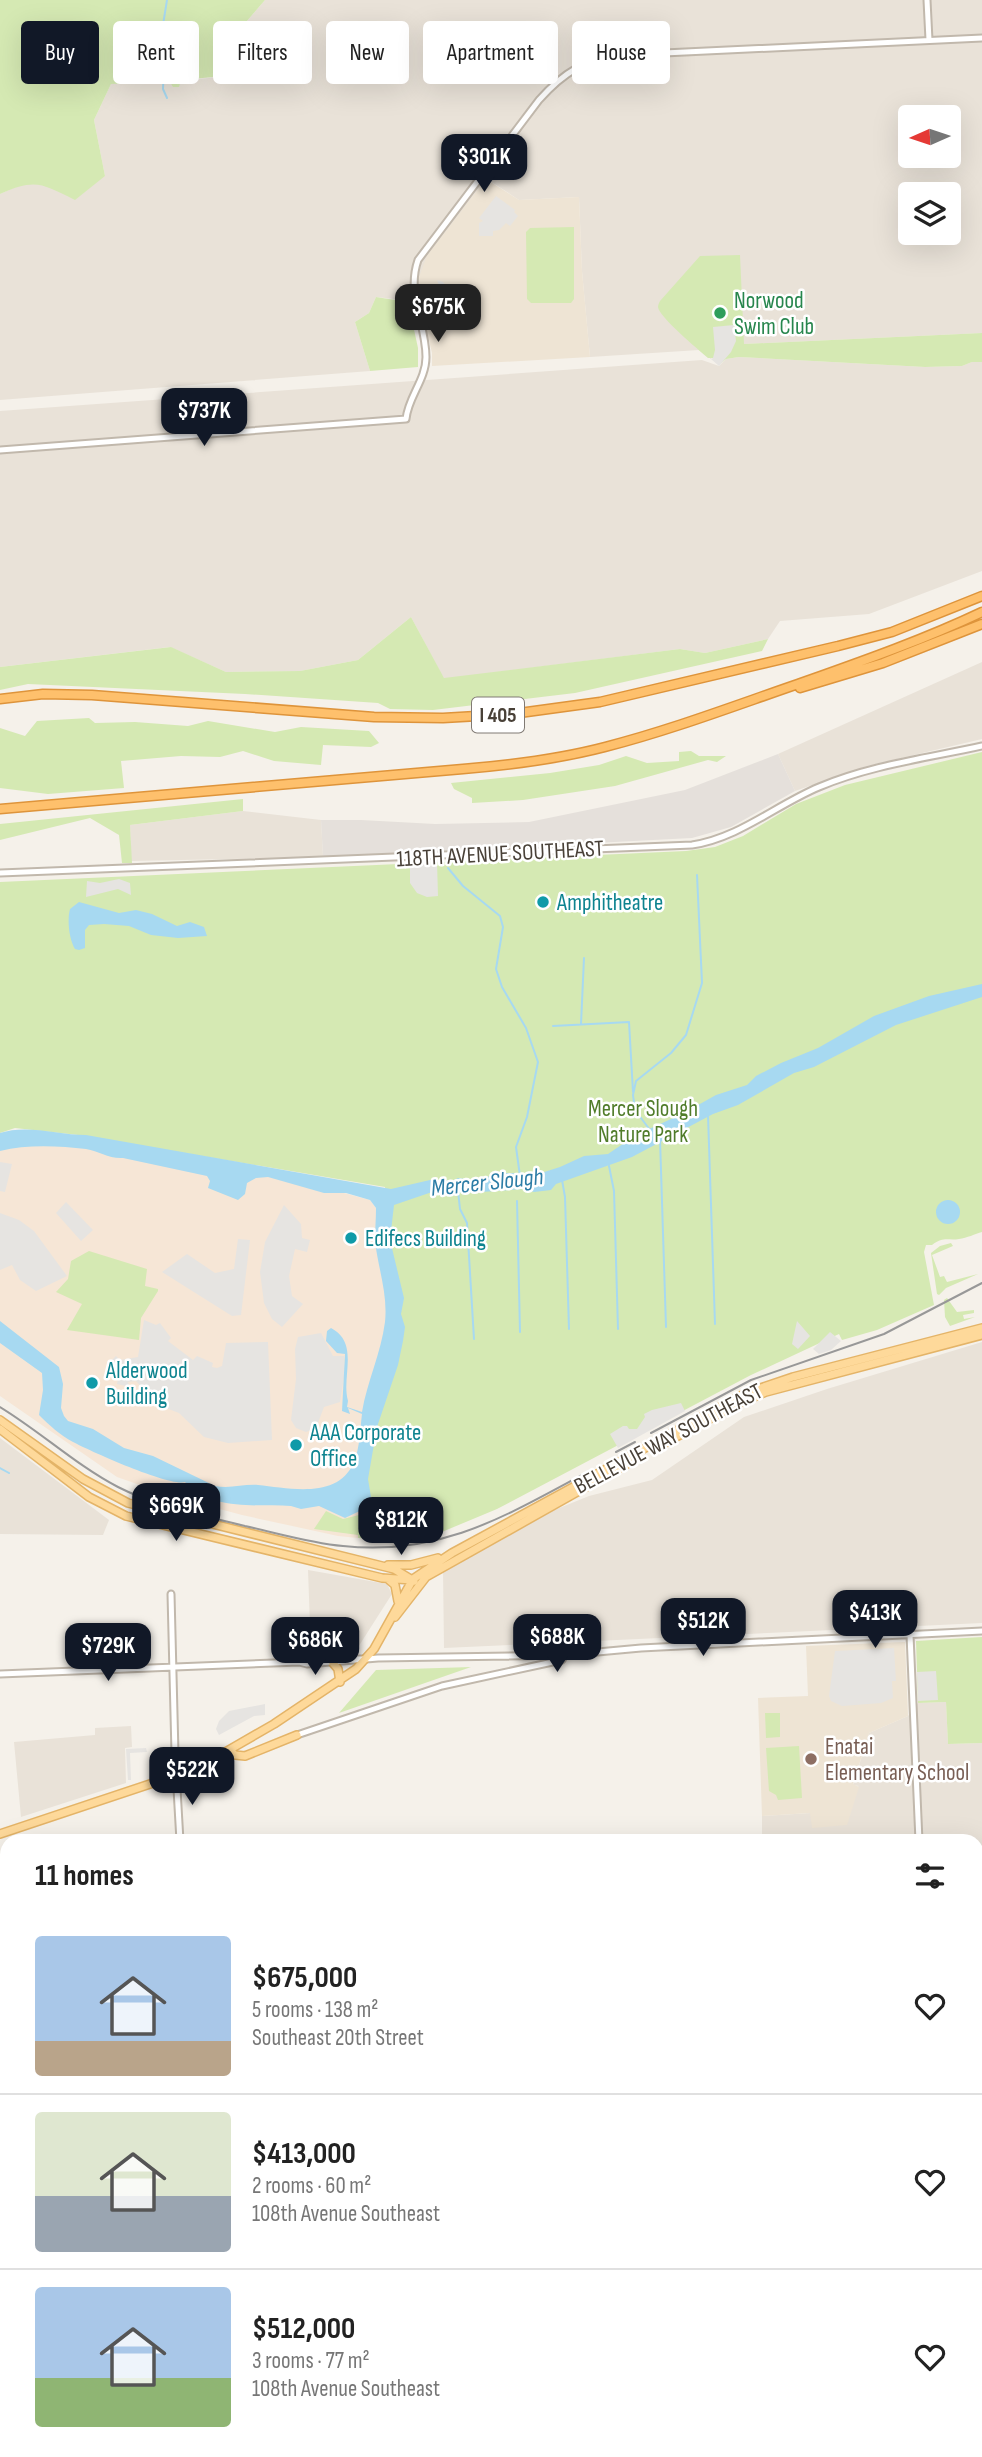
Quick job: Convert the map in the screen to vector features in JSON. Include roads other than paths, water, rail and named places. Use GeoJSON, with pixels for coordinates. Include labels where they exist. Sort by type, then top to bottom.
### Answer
{"type":"FeatureCollection","features":[{"type":"Feature","properties":{"kind":"highway","name":"I 405"},"geometry":{"type":"LineString","coordinates":[[0,699],[43,694],[92,695],[374,717],[443,718],[512,713],[600,702],[838,646],[892,632],[982,596]]}},
{"type":"Feature","properties":{"kind":"highway","name":"I 405"},"geometry":{"type":"LineString","coordinates":[[0,810],[516,764],[603,748],[728,709],[934,633],[982,612]]}},
{"type":"Feature","properties":{"kind":"highway"},"geometry":{"type":"LineString","coordinates":[[728,709],[883,663],[982,625]]}},
{"type":"Feature","properties":{"kind":"main road","name":"BELLEVUE WAY SOUTHEAST"},"geometry":{"type":"LineString","coordinates":[[388,1626],[398,1603],[416,1581],[452,1553],[746,1393],[793,1377],[982,1328]]}},
{"type":"Feature","properties":{"kind":"main road","name":"BELLEVUE WAY SOUTHEAST"},"geometry":{"type":"LineString","coordinates":[[0,1834],[177,1775],[230,1750],[340,1682],[366,1659],[416,1581],[749,1398],[982,1335]]}},
{"type":"Feature","properties":{"kind":"main road"},"geometry":{"type":"LineString","coordinates":[[927,1349],[945,1337]]}},
{"type":"Feature","properties":{"kind":"main road"},"geometry":{"type":"LineString","coordinates":[[0,1420],[83,1479],[128,1503],[376,1565],[400,1572],[416,1581]]}},
{"type":"Feature","properties":{"kind":"main road"},"geometry":{"type":"LineString","coordinates":[[0,1429],[89,1497],[126,1516],[387,1579],[416,1581]]}},
{"type":"Feature","properties":{"kind":"main road"},"geometry":{"type":"LineString","coordinates":[[376,1565],[411,1564],[452,1553]]}},
{"type":"Feature","properties":{"kind":"main road"},"geometry":{"type":"LineString","coordinates":[[387,1579],[395,1585],[398,1603]]}},
{"type":"Feature","properties":{"kind":"main road"},"geometry":{"type":"LineString","coordinates":[[333,1664],[340,1674],[340,1682]]}},
{"type":"Feature","properties":{"kind":"main road"},"geometry":{"type":"LineString","coordinates":[[230,1750],[235,1755],[245,1756],[297,1735]]}},
{"type":"Feature","properties":{"kind":"street"},"geometry":{"type":"LineString","coordinates":[[927,0],[929,40]]}},
{"type":"Feature","properties":{"kind":"street"},"geometry":{"type":"LineString","coordinates":[[0,450],[406,419],[408,406],[419,385],[426,362],[413,291],[418,260],[554,83],[583,64],[607,56],[982,38]]}},
{"type":"Feature","properties":{"kind":"street","name":"118TH AVENUE SOUTHEAST"},"geometry":{"type":"LineString","coordinates":[[0,873],[692,845],[729,834],[799,796],[839,779],[982,746]]}},
{"type":"Feature","properties":{"kind":"street"},"geometry":{"type":"LineString","coordinates":[[171,1594],[180,1834]]}},
{"type":"Feature","properties":{"kind":"street"},"geometry":{"type":"LineString","coordinates":[[0,1674],[299,1662],[333,1664],[366,1659],[565,1655],[641,1648],[982,1631]]}},
{"type":"Feature","properties":{"kind":"street"},"geometry":{"type":"LineString","coordinates":[[910,1635],[919,1834]]}},
{"type":"Feature","properties":{"kind":"street"},"geometry":{"type":"LineString","coordinates":[[297,1735],[442,1686],[562,1660],[565,1655]]}},
{"type":"Feature","properties":{"kind":"street"},"geometry":{"type":"LineString","coordinates":[[299,1662],[307,1659],[366,1659]]}},
{"type":"Feature","properties":{"kind":"water"},"geometry":{"type":"Polygon","coordinates":[[[79,902],[119,913],[136,910],[177,926],[190,922],[204,927],[207,936],[178,938],[151,935],[129,926],[89,925],[85,930],[85,948],[75,949],[70,935],[69,918],[70,909],[79,902]]]}},
{"type":"Feature","properties":{"kind":"water","name":"Mercer Slough"},"geometry":{"type":"Polygon","coordinates":[[[982,984],[982,997],[896,1025],[814,1067],[794,1073],[738,1105],[713,1114],[632,1157],[556,1184],[551,1190],[467,1193],[435,1191],[394,1205],[390,1240],[404,1298],[401,1314],[405,1327],[403,1341],[398,1365],[377,1427],[368,1479],[371,1497],[364,1509],[345,1518],[319,1506],[301,1509],[291,1506],[220,1502],[207,1498],[185,1482],[147,1474],[73,1442],[39,1415],[43,1390],[42,1373],[0,1343],[0,1321],[59,1367],[63,1384],[61,1408],[68,1421],[93,1429],[124,1448],[153,1456],[215,1486],[258,1485],[298,1489],[325,1487],[347,1474],[354,1462],[362,1414],[348,1408],[350,1414],[342,1411],[345,1354],[337,1353],[326,1341],[327,1331],[331,1328],[340,1334],[345,1342],[348,1361],[347,1407],[362,1412],[385,1322],[384,1291],[375,1241],[376,1208],[370,1200],[346,1193],[324,1193],[268,1177],[256,1178],[247,1183],[245,1194],[238,1200],[208,1188],[210,1181],[207,1176],[86,1149],[32,1146],[0,1151],[0,1133],[32,1130],[86,1135],[391,1189],[430,1180],[473,1180],[504,1173],[538,1174],[584,1156],[608,1154],[636,1135],[716,1095],[747,1085],[756,1076],[818,1048],[874,1016],[929,996],[982,984]]]}},
{"type":"Feature","properties":{"kind":"water"},"geometry":{"type":"Polygon","coordinates":[[[948,1200],[959,1207],[960,1212],[953,1223],[948,1224],[937,1217],[936,1212],[943,1201],[948,1200]]]}},
{"type":"Feature","properties":{"kind":"waterway"},"geometry":{"type":"LineString","coordinates":[[167,0],[161,37],[161,59],[164,65],[163,89],[167,98]]}},
{"type":"Feature","properties":{"kind":"waterway"},"geometry":{"type":"LineString","coordinates":[[448,868],[463,886],[500,916],[503,927],[496,969],[502,987],[526,1028],[538,1062],[527,1117],[516,1147],[520,1176]]}},
{"type":"Feature","properties":{"kind":"waterway"},"geometry":{"type":"LineString","coordinates":[[650,1130],[635,1110],[633,1095],[636,1081],[671,1053],[686,1035],[702,983],[697,875]]}},
{"type":"Feature","properties":{"kind":"waterway"},"geometry":{"type":"LineString","coordinates":[[581,1024],[584,958]]}},
{"type":"Feature","properties":{"kind":"waterway"},"geometry":{"type":"LineString","coordinates":[[553,1026],[629,1022],[633,1092]]}},
{"type":"Feature","properties":{"kind":"waterway"},"geometry":{"type":"LineString","coordinates":[[708,1115],[715,1324]]}},
{"type":"Feature","properties":{"kind":"waterway"},"geometry":{"type":"LineString","coordinates":[[660,1139],[666,1327]]}},
{"type":"Feature","properties":{"kind":"waterway"},"geometry":{"type":"LineString","coordinates":[[609,1166],[614,1191],[618,1329]]}},
{"type":"Feature","properties":{"kind":"waterway"},"geometry":{"type":"LineString","coordinates":[[562,1180],[565,1197],[569,1329]]}},
{"type":"Feature","properties":{"kind":"waterway"},"geometry":{"type":"LineString","coordinates":[[458,1191],[460,1209],[467,1223],[474,1339]]}},
{"type":"Feature","properties":{"kind":"waterway"},"geometry":{"type":"LineString","coordinates":[[517,1201],[520,1332]]}},
{"type":"Feature","properties":{"kind":"waterway"},"geometry":{"type":"LineString","coordinates":[[0,1468],[9,1473]]}},
{"type":"Feature","properties":{"kind":"tram line"},"geometry":{"type":"LineString","coordinates":[[651,1433],[751,1380],[884,1334],[982,1283]]}},
{"type":"Feature","properties":{"kind":"tram line"},"geometry":{"type":"LineString","coordinates":[[0,1407],[88,1469],[133,1494],[196,1514],[331,1545],[378,1548],[440,1539],[497,1519],[582,1475]]}},
{"type":"Feature","properties":{"kind":"tram line"},"geometry":{"type":"LineString","coordinates":[[616,1452],[635,1442]]}},
{"type":"Feature","properties":{"kind":"place","name":"Norwood Swim Club"},"geometry":{"type":"Point","coordinates":[720,313]}},
{"type":"Feature","properties":{"kind":"place","name":"Amphitheatre"},"geometry":{"type":"Point","coordinates":[543,902]}},
{"type":"Feature","properties":{"kind":"place","name":"Edifecs Building"},"geometry":{"type":"Point","coordinates":[351,1238]}},
{"type":"Feature","properties":{"kind":"place","name":"Alderwood Building"},"geometry":{"type":"Point","coordinates":[92,1383]}},
{"type":"Feature","properties":{"kind":"place","name":"AAA Corporate Office"},"geometry":{"type":"Point","coordinates":[296,1445]}},
{"type":"Feature","properties":{"kind":"place","name":"Enatai Elementary School"},"geometry":{"type":"Point","coordinates":[811,1759]}},
{"type":"Feature","properties":{"kind":"park label","name":"Mercer Slough Nature Park"},"geometry":{"type":"Point","coordinates":[643,1121]}}]}
